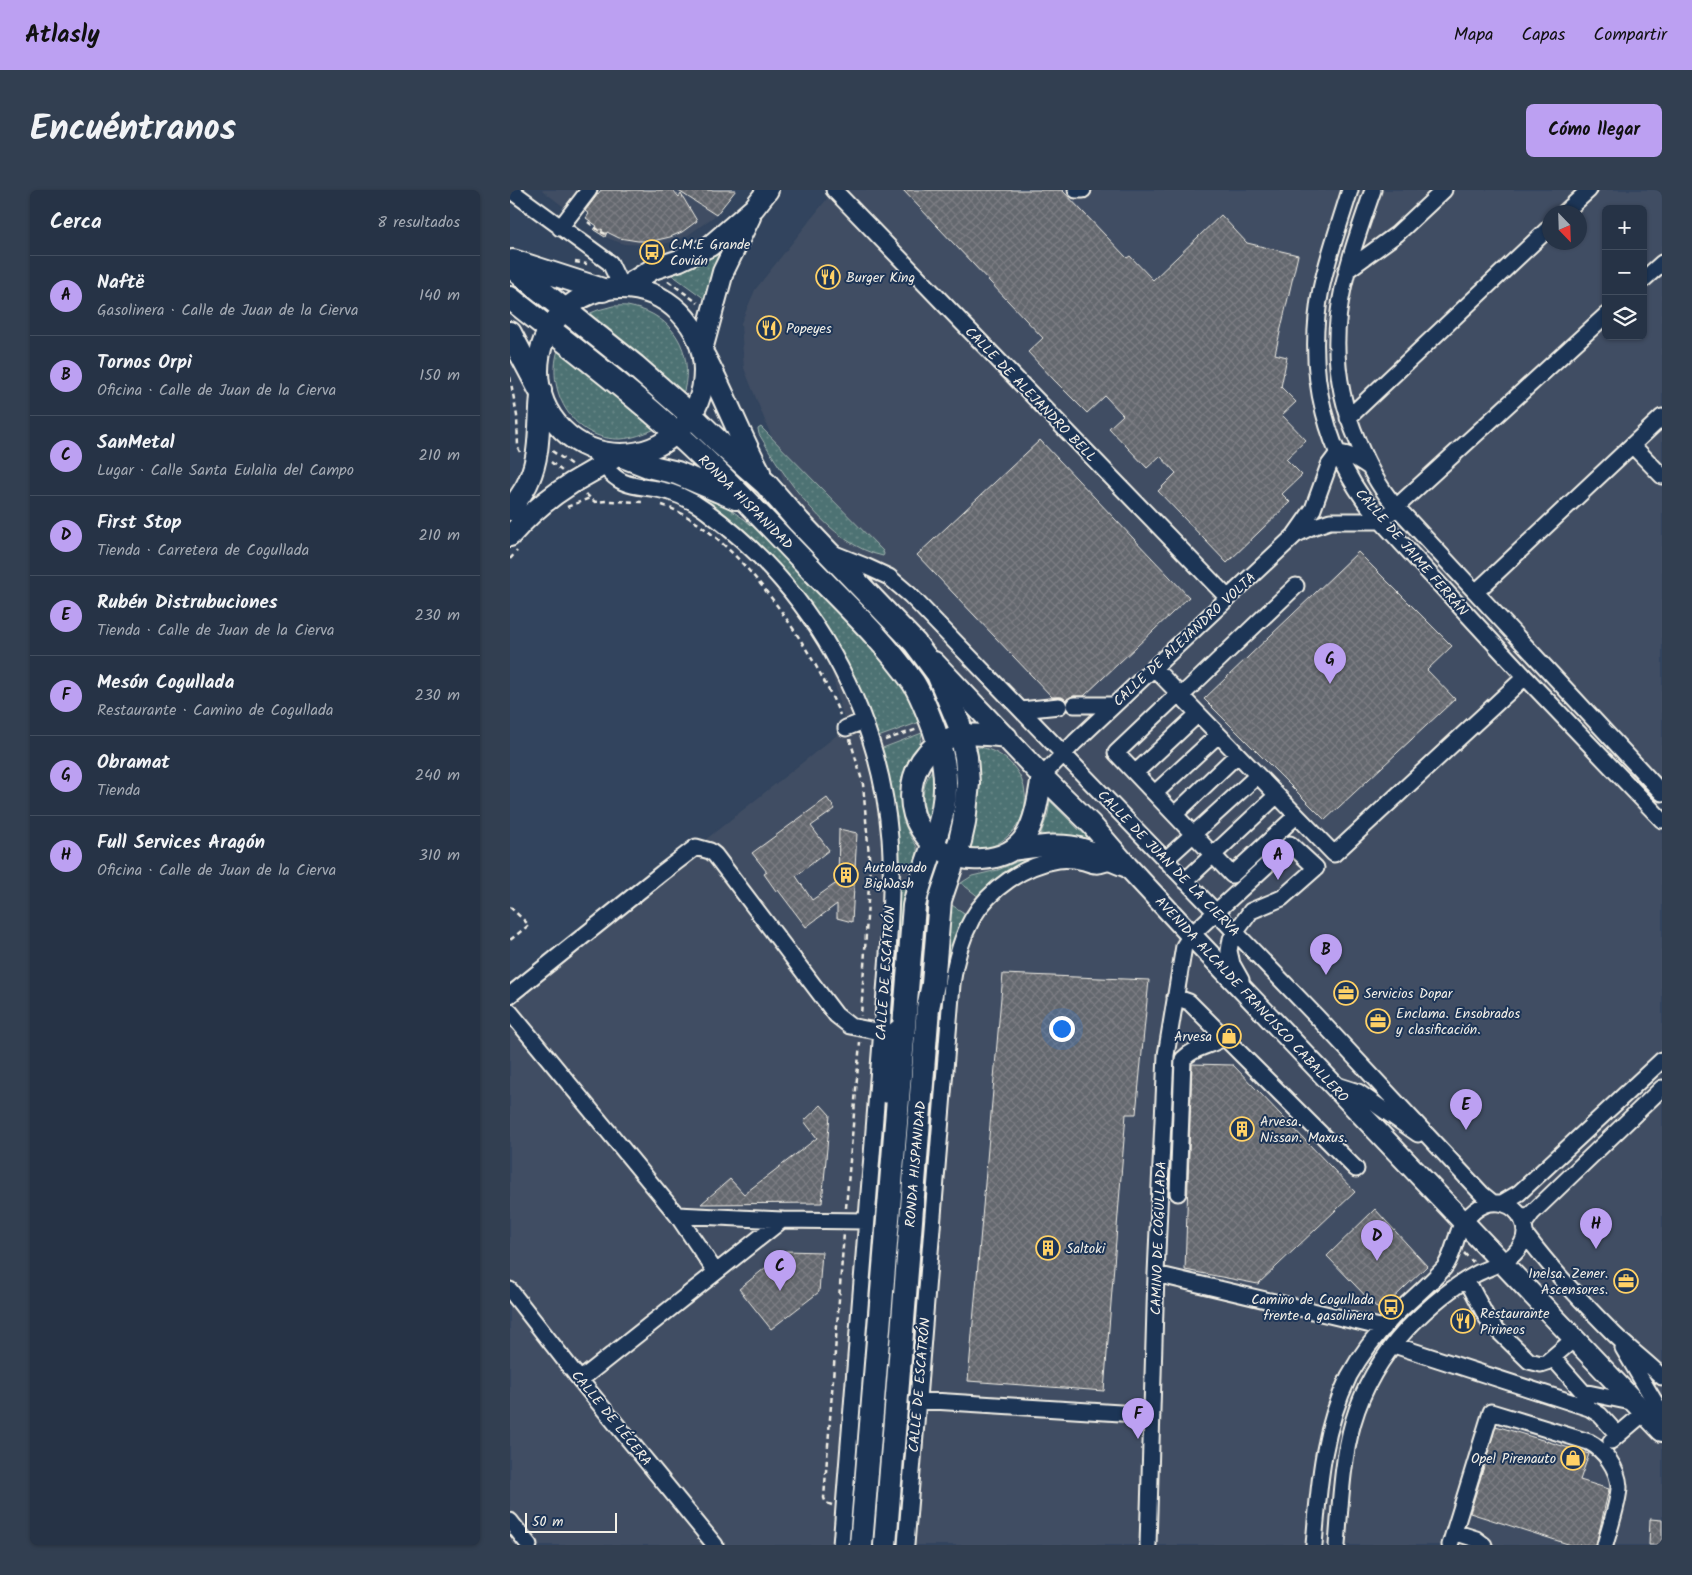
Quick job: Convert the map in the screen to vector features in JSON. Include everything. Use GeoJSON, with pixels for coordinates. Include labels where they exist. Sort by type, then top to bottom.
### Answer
{"type":"FeatureCollection","features":[{"type":"Feature","properties":{"kind":"highway"},"geometry":{"type":"LineString","coordinates":[[510,260],[554,276],[616,289]]}},
{"type":"Feature","properties":{"kind":"highway","name":"RONDA HISPANIDAD"},"geometry":{"type":"LineString","coordinates":[[510,266],[635,366],[766,484],[915,643],[938,674],[958,718],[967,769],[967,797],[964,823],[955,857],[940,900],[933,984],[927,1018],[884,1545]]}},
{"type":"Feature","properties":{"kind":"highway","name":"RONDA HISPANIDAD"},"geometry":{"type":"LineString","coordinates":[[510,298],[615,381],[676,434],[703,458],[781,537],[893,656],[914,684],[938,743],[946,786],[941,824],[935,846],[921,877],[914,906],[861,1545]]}},
{"type":"Feature","properties":{"kind":"highway"},"geometry":{"type":"LineString","coordinates":[[510,333],[540,393]]}},
{"type":"Feature","properties":{"kind":"highway"},"geometry":{"type":"LineString","coordinates":[[703,354],[738,431],[766,484]]}},
{"type":"Feature","properties":{"kind":"highway"},"geometry":{"type":"LineString","coordinates":[[609,456],[677,473],[747,503]]}},
{"type":"Feature","properties":{"kind":"main road"},"geometry":{"type":"LineString","coordinates":[[703,354],[723,272],[754,208],[768,190]]}},
{"type":"Feature","properties":{"kind":"main road"},"geometry":{"type":"LineString","coordinates":[[510,510],[523,492],[533,470],[538,446],[540,393],[538,359],[542,344],[549,329],[564,310],[576,302],[616,289],[653,269],[680,260],[706,248],[754,208]]}},
{"type":"Feature","properties":{"kind":"main road"},"geometry":{"type":"LineString","coordinates":[[510,536],[535,509],[609,456],[644,452],[676,434],[692,416],[699,402],[705,372],[703,354],[690,323],[680,311],[668,302],[640,290],[616,289]]}},
{"type":"Feature","properties":{"kind":"main road"},"geometry":{"type":"LineString","coordinates":[[540,393],[552,419],[560,429],[575,441],[609,456]]}},
{"type":"Feature","properties":{"kind":"main road","name":"RONDA HISPANIDAD"},"geometry":{"type":"LineString","coordinates":[[915,643],[1007,737],[1042,776]]}},
{"type":"Feature","properties":{"kind":"main road"},"geometry":{"type":"LineString","coordinates":[[1007,737],[986,735],[962,736],[938,743],[930,750],[920,763],[911,788],[916,820],[927,838],[935,846],[955,857],[965,859],[987,859],[1012,850],[1024,838],[1033,823],[1042,776]]}},
{"type":"Feature","properties":{"kind":"main road","name":"AVENIDA ALCALDE FRANCISCO CABALLERO"},"geometry":{"type":"LineString","coordinates":[[1042,776],[1091,824],[1119,865],[1191,935],[1574,1339],[1648,1410],[1662,1431]]}},
{"type":"Feature","properties":{"kind":"main road","name":"AVENIDA ALCALDE FRANCISCO CABALLERO"},"geometry":{"type":"LineString","coordinates":[[1012,850],[1046,845],[1072,847],[1093,853],[1119,865]]}},
{"type":"Feature","properties":{"kind":"street"},"geometry":{"type":"LineString","coordinates":[[510,190],[610,263],[616,289]]}},
{"type":"Feature","properties":{"kind":"street"},"geometry":{"type":"LineString","coordinates":[[560,228],[589,190]]}},
{"type":"Feature","properties":{"kind":"street","name":"CALLE DE ALEJANDRO BELL"},"geometry":{"type":"LineString","coordinates":[[834,190],[1228,598]]}},
{"type":"Feature","properties":{"kind":"street"},"geometry":{"type":"LineString","coordinates":[[1076,190],[1083,190]]}},
{"type":"Feature","properties":{"kind":"street","name":"CALLE DE JAIME FERRÁN"},"geometry":{"type":"LineString","coordinates":[[1350,190],[1321,289],[1316,325],[1316,372],[1324,413],[1338,453],[1352,484],[1381,521],[1525,677],[1662,820]]}},
{"type":"Feature","properties":{"kind":"street","name":"CALLE DE JAIME FERRÁN"},"geometry":{"type":"LineString","coordinates":[[1373,190],[1346,271],[1338,307],[1337,340],[1338,379],[1348,418],[1369,467],[1384,492],[1397,508],[1662,793]]}},
{"type":"Feature","properties":{"kind":"street"},"geometry":{"type":"LineString","coordinates":[[1346,271],[1397,234],[1444,190]]}},
{"type":"Feature","properties":{"kind":"street"},"geometry":{"type":"LineString","coordinates":[[1573,205],[1589,190]]}},
{"type":"Feature","properties":{"kind":"street"},"geometry":{"type":"LineString","coordinates":[[1348,418],[1542,235]]}},
{"type":"Feature","properties":{"kind":"street"},"geometry":{"type":"LineString","coordinates":[[1647,276],[1662,263]]}},
{"type":"Feature","properties":{"kind":"street"},"geometry":{"type":"LineString","coordinates":[[1381,521],[1602,319]]}},
{"type":"Feature","properties":{"kind":"street","name":"CALLE DE JAIME FERRÁN"},"geometry":{"type":"LineString","coordinates":[[1476,592],[1662,417]]}},
{"type":"Feature","properties":{"kind":"street"},"geometry":{"type":"LineString","coordinates":[[1632,445],[1662,476]]}},
{"type":"Feature","properties":{"kind":"street"},"geometry":{"type":"LineString","coordinates":[[1338,453],[1356,458],[1369,467]]}},
{"type":"Feature","properties":{"kind":"street","name":"CALLE DE ALEJANDRO VOLTA"},"geometry":{"type":"LineString","coordinates":[[1042,776],[1075,742],[1294,536],[1313,509],[1329,464],[1338,453]]}},
{"type":"Feature","properties":{"kind":"street","name":"CALLE DE ESCATRÓN"},"geometry":{"type":"LineString","coordinates":[[609,456],[622,482],[632,486],[669,492],[690,500],[727,526],[762,558],[789,588],[828,645],[845,674],[864,721],[880,772],[885,797],[892,868],[888,954],[841,1545]]}},
{"type":"Feature","properties":{"kind":"street","name":"CALLE DE ALEJANDRO VOLTA"},"geometry":{"type":"LineString","coordinates":[[1294,536],[1309,528],[1330,521],[1381,521]]}},
{"type":"Feature","properties":{"kind":"street","name":"CALLE DE JUAN DE LA CIERVA"},"geometry":{"type":"LineString","coordinates":[[826,550],[889,578],[916,601],[1317,1017],[1482,1194],[1497,1203],[1515,1210],[1524,1229]]}},
{"type":"Feature","properties":{"kind":"street"},"geometry":{"type":"LineString","coordinates":[[1296,586],[1116,753],[1232,874],[1296,816]]}},
{"type":"Feature","properties":{"kind":"street"},"geometry":{"type":"LineString","coordinates":[[1154,668],[1334,854],[1525,677]]}},
{"type":"Feature","properties":{"kind":"street"},"geometry":{"type":"LineString","coordinates":[[1021,710],[1067,706],[1114,705]]}},
{"type":"Feature","properties":{"kind":"street"},"geometry":{"type":"LineString","coordinates":[[1135,773],[1198,714]]}},
{"type":"Feature","properties":{"kind":"street"},"geometry":{"type":"LineString","coordinates":[[846,728],[864,721]]}},
{"type":"Feature","properties":{"kind":"street"},"geometry":{"type":"LineString","coordinates":[[1155,794],[1218,735]]}},
{"type":"Feature","properties":{"kind":"street"},"geometry":{"type":"LineString","coordinates":[[1048,740],[1075,742]]}},
{"type":"Feature","properties":{"kind":"street"},"geometry":{"type":"LineString","coordinates":[[1175,814],[1237,755]]}},
{"type":"Feature","properties":{"kind":"street"},"geometry":{"type":"LineString","coordinates":[[1165,860],[1257,776]]}},
{"type":"Feature","properties":{"kind":"street"},"geometry":{"type":"LineString","coordinates":[[1185,881],[1276,796]]}},
{"type":"Feature","properties":{"kind":"street"},"geometry":{"type":"LineString","coordinates":[[1191,935],[1290,844],[1316,868],[1282,898],[1251,911],[1235,933],[1230,943],[1229,951],[1232,964],[1250,997]]}},
{"type":"Feature","properties":{"kind":"street"},"geometry":{"type":"LineString","coordinates":[[510,995],[696,846],[715,855],[836,1015],[850,1026],[881,1032]]}},
{"type":"Feature","properties":{"kind":"street","name":"CALLE DE ESCATRÓN"},"geometry":{"type":"LineString","coordinates":[[906,1545],[944,1075],[955,964],[968,925],[980,907],[1002,885],[1040,865],[1068,860],[1096,865],[1119,865]]}},
{"type":"Feature","properties":{"kind":"street","name":"CAMINO DE COGULLADA"},"geometry":{"type":"LineString","coordinates":[[1148,1545],[1156,1274],[1166,1056],[1184,946],[1191,935]]}},
{"type":"Feature","properties":{"kind":"street","name":"RONDA HISPANIDAD"},"geometry":{"type":"LineString","coordinates":[[870,1190],[882,1143],[890,1052],[907,984]]}},
{"type":"Feature","properties":{"kind":"street","name":"CALLE DE ESCATRÓN"},"geometry":{"type":"LineString","coordinates":[[933,984],[938,1044],[944,1075]]}},
{"type":"Feature","properties":{"kind":"street"},"geometry":{"type":"LineString","coordinates":[[1176,997],[1189,1002],[1356,1169]]}},
{"type":"Feature","properties":{"kind":"street"},"geometry":{"type":"LineString","coordinates":[[510,1012],[677,1215],[715,1271]]}},
{"type":"Feature","properties":{"kind":"street"},"geometry":{"type":"LineString","coordinates":[[1178,1193],[1183,1059],[1190,1051],[1224,1038]]}},
{"type":"Feature","properties":{"kind":"street"},"geometry":{"type":"LineString","coordinates":[[1662,1060],[1519,1194],[1481,1207],[1464,1223],[1457,1236],[1452,1255],[1444,1268],[1384,1328],[1368,1347],[1350,1374],[1337,1403],[1323,1453],[1314,1541],[1340,1544],[1344,1460],[1352,1422],[1368,1383],[1380,1362],[1429,1307],[1449,1291],[1478,1273],[1503,1262],[1518,1249],[1522,1244],[1524,1229],[1532,1212],[1662,1088]]}},
{"type":"Feature","properties":{"kind":"street"},"geometry":{"type":"LineString","coordinates":[[1332,1084],[1358,1092],[1443,1152]]}},
{"type":"Feature","properties":{"kind":"street"},"geometry":{"type":"LineString","coordinates":[[677,1215],[782,1220],[866,1221]]}},
{"type":"Feature","properties":{"kind":"street"},"geometry":{"type":"LineString","coordinates":[[580,1380],[715,1271],[782,1220]]}},
{"type":"Feature","properties":{"kind":"street"},"geometry":{"type":"LineString","coordinates":[[1524,1229],[1542,1257],[1615,1335],[1662,1377]]}},
{"type":"Feature","properties":{"kind":"street"},"geometry":{"type":"LineString","coordinates":[[1156,1274],[1384,1328]]}},
{"type":"Feature","properties":{"kind":"street","name":"RONDA HISPANIDAD"},"geometry":{"type":"LineString","coordinates":[[890,1473],[906,1423],[917,1314],[928,1279]]}},
{"type":"Feature","properties":{"kind":"street"},"geometry":{"type":"LineString","coordinates":[[1467,1280],[1489,1322],[1523,1356],[1535,1363],[1541,1364],[1553,1358],[1574,1339]]}},
{"type":"Feature","properties":{"kind":"street","name":"CALLE DE LÉCERA"},"geometry":{"type":"LineString","coordinates":[[510,1290],[580,1380],[715,1545]]}},
{"type":"Feature","properties":{"kind":"street","name":"CALLE DE ESCATRÓN"},"geometry":{"type":"LineString","coordinates":[[861,1298],[867,1368],[861,1456],[865,1498]]}},
{"type":"Feature","properties":{"kind":"street"},"geometry":{"type":"LineString","coordinates":[[1615,1335],[1642,1378],[1648,1410]]}},
{"type":"Feature","properties":{"kind":"street"},"geometry":{"type":"LineString","coordinates":[[1394,1345],[1588,1408],[1600,1415],[1618,1435]]}},
{"type":"Feature","properties":{"kind":"street"},"geometry":{"type":"LineString","coordinates":[[1553,1358],[1583,1392],[1648,1410]]}},
{"type":"Feature","properties":{"kind":"street"},"geometry":{"type":"LineString","coordinates":[[918,1400],[1152,1415]]}},
{"type":"Feature","properties":{"kind":"street"},"geometry":{"type":"LineString","coordinates":[[1601,1450],[1648,1410]]}},
{"type":"Feature","properties":{"kind":"street"},"geometry":{"type":"LineString","coordinates":[[1484,1545],[1476,1539],[1452,1539],[1491,1412],[1589,1442],[1601,1450],[1612,1464],[1619,1486],[1605,1545]]}},
{"type":"Feature","properties":{"kind":"street"},"geometry":{"type":"LineString","coordinates":[[510,1521],[529,1545]]}},
{"type":"Feature","properties":{"kind":"path"},"geometry":{"type":"LineString","coordinates":[[588,222],[606,234]]}},
{"type":"Feature","properties":{"kind":"path"},"geometry":{"type":"LineString","coordinates":[[663,277],[704,308]]}},
{"type":"Feature","properties":{"kind":"path"},"geometry":{"type":"LineString","coordinates":[[510,377],[517,416],[518,448],[520,453]]}},
{"type":"Feature","properties":{"kind":"path"},"geometry":{"type":"LineString","coordinates":[[550,449],[576,467]]}},
{"type":"Feature","properties":{"kind":"path"},"geometry":{"type":"LineString","coordinates":[[510,907],[528,925],[510,940]]}},
{"type":"Feature","properties":{"kind":"path"},"geometry":{"type":"LineString","coordinates":[[1462,1251],[1474,1263]]}},
{"type":"Feature","properties":{"kind":"shaded area"},"geometry":{"type":"Polygon","coordinates":[[[542,190],[577,190],[564,207],[542,190]]]}},
{"type":"Feature","properties":{"kind":"shaded area"},"geometry":{"type":"Polygon","coordinates":[[[601,190],[683,190],[682,193],[716,215],[688,235],[675,241],[659,245],[624,244],[605,237],[594,230],[597,226],[586,218],[589,214],[585,211],[601,190]]]}},
{"type":"Feature","properties":{"kind":"shaded area"},"geometry":{"type":"Polygon","coordinates":[[[834,190],[1662,190],[1662,1545],[510,1545],[510,995],[846,728],[772,438],[744,368],[741,323],[755,290],[834,190]]]}},
{"type":"Feature","properties":{"kind":"green space"},"geometry":{"type":"Polygon","coordinates":[[[720,250],[723,253],[705,299],[672,275],[697,265],[720,250]]]}},
{"type":"Feature","properties":{"kind":"green space"},"geometry":{"type":"Polygon","coordinates":[[[613,306],[627,306],[646,311],[659,318],[669,327],[683,349],[686,363],[684,391],[681,393],[588,314],[613,306]]]}},
{"type":"Feature","properties":{"kind":"green space"},"geometry":{"type":"Polygon","coordinates":[[[561,349],[655,429],[630,438],[605,438],[590,432],[577,423],[567,411],[560,398],[556,382],[555,366],[558,350],[561,349]]]}},
{"type":"Feature","properties":{"kind":"green space"},"geometry":{"type":"Polygon","coordinates":[[[761,427],[883,551],[883,556],[863,549],[844,538],[810,507],[795,489],[759,434],[758,429],[761,427]]]}},
{"type":"Feature","properties":{"kind":"green space"},"geometry":{"type":"Polygon","coordinates":[[[679,483],[721,503],[765,537],[892,670],[903,687],[920,722],[878,737],[849,666],[828,628],[799,589],[739,526],[716,507],[677,488],[679,483]]]}},
{"type":"Feature","properties":{"kind":"green space"},"geometry":{"type":"Polygon","coordinates":[[[922,733],[920,743],[904,776],[901,793],[903,820],[917,847],[917,868],[898,862],[893,804],[888,776],[880,749],[922,733]]]}},
{"type":"Feature","properties":{"kind":"green space"},"geometry":{"type":"Polygon","coordinates":[[[980,747],[997,753],[1010,763],[1020,776],[1024,790],[1025,805],[1021,819],[1011,833],[997,844],[984,849],[974,850],[970,847],[978,798],[976,749],[980,747]]]}},
{"type":"Feature","properties":{"kind":"green space"},"geometry":{"type":"Polygon","coordinates":[[[932,770],[935,770],[932,826],[928,819],[923,798],[925,784],[932,770]]]}},
{"type":"Feature","properties":{"kind":"green space"},"geometry":{"type":"Polygon","coordinates":[[[1050,801],[1080,831],[1089,831],[1101,843],[1042,838],[1040,836],[1048,814],[1050,801]]]}},
{"type":"Feature","properties":{"kind":"green space"},"geometry":{"type":"Polygon","coordinates":[[[1046,854],[980,898],[961,883],[972,876],[998,870],[1026,858],[1046,854]]]}},
{"type":"Feature","properties":{"kind":"green space"},"geometry":{"type":"Polygon","coordinates":[[[899,883],[911,888],[896,997],[892,999],[899,883]]]}},
{"type":"Feature","properties":{"kind":"green space"},"geometry":{"type":"Polygon","coordinates":[[[950,904],[966,914],[953,945],[943,999],[941,999],[950,904]]]}},
{"type":"Feature","properties":{"kind":"building"},"geometry":{"type":"Polygon","coordinates":[[[601,190],[673,190],[679,197],[681,194],[697,221],[682,232],[653,241],[619,238],[607,232],[605,237],[594,230],[597,226],[586,218],[589,214],[585,211],[601,190]]]}},
{"type":"Feature","properties":{"kind":"building"},"geometry":{"type":"Polygon","coordinates":[[[677,190],[736,190],[716,215],[677,190]]]}},
{"type":"Feature","properties":{"kind":"building"},"geometry":{"type":"Polygon","coordinates":[[[903,190],[1062,190],[1127,258],[1130,256],[1153,280],[1221,215],[1247,243],[1298,255],[1275,354],[1287,357],[1281,387],[1296,402],[1282,415],[1306,440],[1286,459],[1302,475],[1282,494],[1290,502],[1227,563],[1158,491],[1176,473],[1160,456],[1147,468],[1109,428],[1123,415],[1105,396],[1087,413],[1054,380],[1028,352],[1043,338],[903,190]]]}},
{"type":"Feature","properties":{"kind":"building"},"geometry":{"type":"Polygon","coordinates":[[[1040,440],[1189,597],[1084,696],[1074,696],[1066,700],[1062,697],[1052,697],[917,555],[1040,440]]]}},
{"type":"Feature","properties":{"kind":"building"},"geometry":{"type":"Polygon","coordinates":[[[1358,552],[1452,646],[1427,670],[1455,699],[1325,820],[1204,699],[1358,552]]]}},
{"type":"Feature","properties":{"kind":"building"},"geometry":{"type":"Polygon","coordinates":[[[827,798],[835,809],[811,826],[829,850],[796,876],[812,900],[838,882],[839,829],[857,833],[852,922],[837,918],[837,904],[806,927],[778,890],[776,891],[764,874],[767,872],[752,853],[827,798]]]}},
{"type":"Feature","properties":{"kind":"building","name":"Saltoki"},"geometry":{"type":"Polygon","coordinates":[[[1003,974],[1149,980],[1136,1114],[1126,1114],[1104,1391],[968,1381],[1003,974]]]}},
{"type":"Feature","properties":{"kind":"building","name":"Arvesa. Nissan. Maxus."},"geometry":{"type":"Polygon","coordinates":[[[1192,1064],[1233,1065],[1355,1192],[1258,1284],[1185,1270],[1192,1064]]]}},
{"type":"Feature","properties":{"kind":"building"},"geometry":{"type":"Polygon","coordinates":[[[821,1105],[830,1115],[822,1203],[701,1204],[730,1179],[744,1194],[817,1138],[804,1121],[821,1105]]]}},
{"type":"Feature","properties":{"kind":"building"},"geometry":{"type":"Polygon","coordinates":[[[1375,1209],[1427,1266],[1380,1311],[1327,1256],[1375,1209]]]}},
{"type":"Feature","properties":{"kind":"building"},"geometry":{"type":"Polygon","coordinates":[[[786,1251],[822,1252],[819,1292],[771,1329],[739,1289],[786,1251]]]}},
{"type":"Feature","properties":{"kind":"building"},"geometry":{"type":"Polygon","coordinates":[[[1496,1426],[1589,1454],[1580,1480],[1609,1489],[1596,1545],[1571,1545],[1470,1513],[1496,1426]]]}},
{"type":"Feature","properties":{"kind":"building"},"geometry":{"type":"Polygon","coordinates":[[[1650,1519],[1662,1520],[1662,1545],[1649,1545],[1650,1519]]]}},
{"type":"Feature","properties":{"kind":"place","name":"C.M.E Grande Covián"},"geometry":{"type":"Point","coordinates":[652,252]}},
{"type":"Feature","properties":{"kind":"place","name":"Burger King"},"geometry":{"type":"Point","coordinates":[828,277]}},
{"type":"Feature","properties":{"kind":"place","name":"Popeyes"},"geometry":{"type":"Point","coordinates":[769,328]}},
{"type":"Feature","properties":{"kind":"place","name":"Obramat"},"geometry":{"type":"Point","coordinates":[1330,684]}},
{"type":"Feature","properties":{"kind":"place","name":"Autolavado BigWash"},"geometry":{"type":"Point","coordinates":[846,875]}},
{"type":"Feature","properties":{"kind":"place","name":"Naftë"},"geometry":{"type":"Point","coordinates":[1278,880]}},
{"type":"Feature","properties":{"kind":"place","name":"Tornos Orpi"},"geometry":{"type":"Point","coordinates":[1326,975]}},
{"type":"Feature","properties":{"kind":"place","name":"Servicios Dopar"},"geometry":{"type":"Point","coordinates":[1346,993]}},
{"type":"Feature","properties":{"kind":"place","name":"Enclama. Ensobrados y clasificación."},"geometry":{"type":"Point","coordinates":[1378,1021]}},
{"type":"Feature","properties":{"kind":"place","name":"Arvesa"},"geometry":{"type":"Point","coordinates":[1229,1036]}},
{"type":"Feature","properties":{"kind":"place","name":"Arvesa. Nissan. Maxus."},"geometry":{"type":"Point","coordinates":[1242,1129]}},
{"type":"Feature","properties":{"kind":"place","name":"Rubén Distrubuciones"},"geometry":{"type":"Point","coordinates":[1466,1130]}},
{"type":"Feature","properties":{"kind":"place","name":"Saltoki"},"geometry":{"type":"Point","coordinates":[1048,1248]}},
{"type":"Feature","properties":{"kind":"place","name":"Full Services Aragón"},"geometry":{"type":"Point","coordinates":[1596,1249]}},
{"type":"Feature","properties":{"kind":"place","name":"First Stop"},"geometry":{"type":"Point","coordinates":[1377,1261]}},
{"type":"Feature","properties":{"kind":"place","name":"Inelsa. Zener. Ascensores."},"geometry":{"type":"Point","coordinates":[1626,1281]}},
{"type":"Feature","properties":{"kind":"place","name":"SanMetal"},"geometry":{"type":"Point","coordinates":[780,1291]}},
{"type":"Feature","properties":{"kind":"place","name":"Camino de Cogullada frente a gasolinera"},"geometry":{"type":"Point","coordinates":[1391,1307]}},
{"type":"Feature","properties":{"kind":"place","name":"Restaurante Pirineos"},"geometry":{"type":"Point","coordinates":[1463,1321]}},
{"type":"Feature","properties":{"kind":"place","name":"Mesón Cogullada"},"geometry":{"type":"Point","coordinates":[1138,1439]}},
{"type":"Feature","properties":{"kind":"place","name":"Opel Pirenauto"},"geometry":{"type":"Point","coordinates":[1573,1458]}}]}
